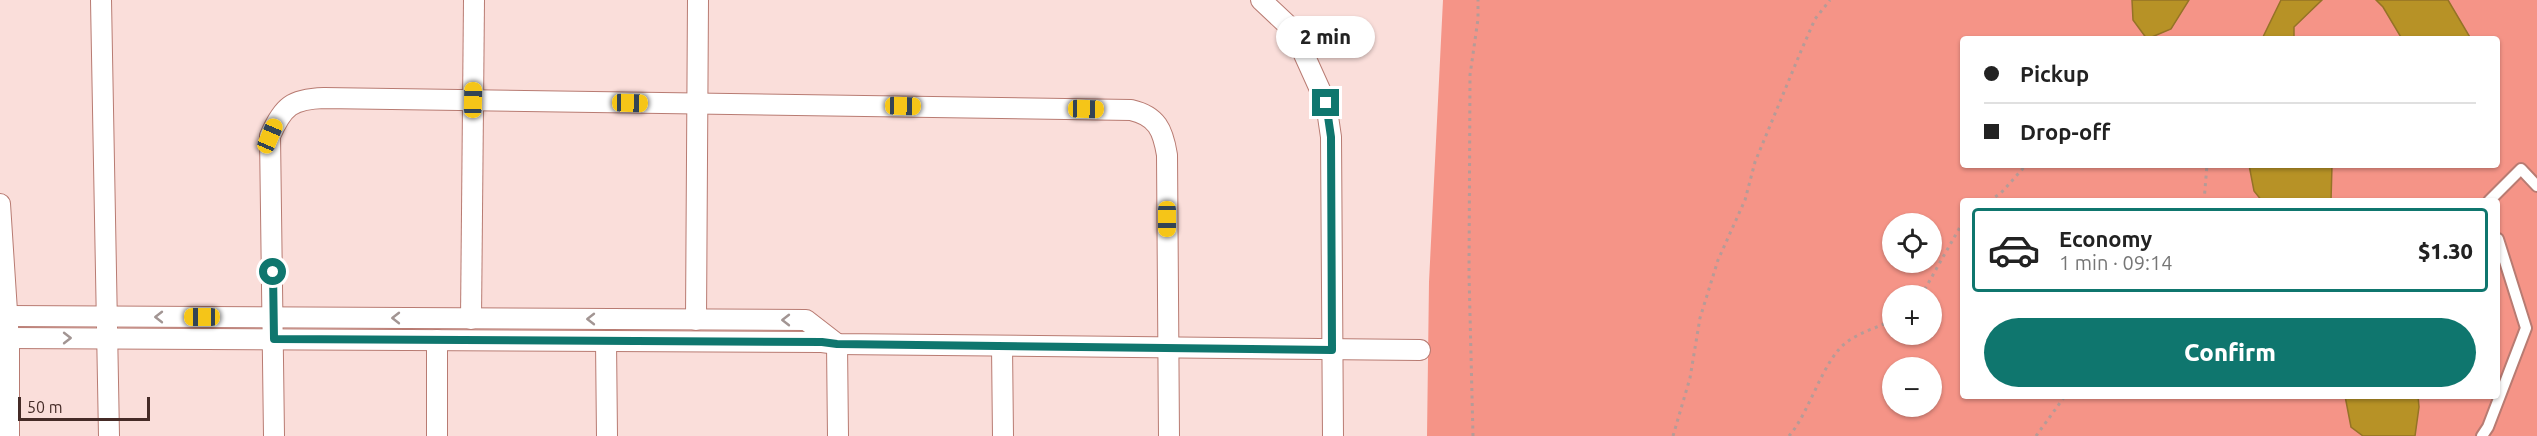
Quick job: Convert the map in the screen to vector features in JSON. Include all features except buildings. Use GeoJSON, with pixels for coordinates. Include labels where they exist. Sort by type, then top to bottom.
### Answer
{"type":"FeatureCollection","features":[{"type":"Feature","properties":{"kind":"street"},"geometry":{"type":"LineString","coordinates":[[101,0],[109,436]]}},
{"type":"Feature","properties":{"kind":"street"},"geometry":{"type":"LineString","coordinates":[[471,319],[474,0]]}},
{"type":"Feature","properties":{"kind":"street"},"geometry":{"type":"LineString","coordinates":[[696,320],[698,0]]}},
{"type":"Feature","properties":{"kind":"street"},"geometry":{"type":"LineString","coordinates":[[1261,0],[1293,30],[1326,103],[1331,137],[1333,436]]}},
{"type":"Feature","properties":{"kind":"street"},"geometry":{"type":"LineString","coordinates":[[274,436],[270,136],[276,121],[289,107],[301,99],[312,98],[1131,110],[1147,114],[1162,133],[1167,155],[1169,436]]}},
{"type":"Feature","properties":{"kind":"street"},"geometry":{"type":"LineString","coordinates":[[0,204],[9,338],[9,436]]}},
{"type":"Feature","properties":{"kind":"street"},"geometry":{"type":"LineString","coordinates":[[7,316],[806,321],[837,344]]}},
{"type":"Feature","properties":{"kind":"street"},"geometry":{"type":"LineString","coordinates":[[9,338],[822,342],[1420,350]]}},
{"type":"Feature","properties":{"kind":"street"},"geometry":{"type":"LineString","coordinates":[[436,340],[437,436]]}},
{"type":"Feature","properties":{"kind":"street"},"geometry":{"type":"LineString","coordinates":[[606,341],[607,436]]}},
{"type":"Feature","properties":{"kind":"street"},"geometry":{"type":"LineString","coordinates":[[837,344],[838,436]]}},
{"type":"Feature","properties":{"kind":"street"},"geometry":{"type":"LineString","coordinates":[[1002,346],[1003,436]]}},
{"type":"Feature","properties":{"kind":"lane"},"geometry":{"type":"LineString","coordinates":[[2492,198],[2521,169],[2537,186]]}},
{"type":"Feature","properties":{"kind":"lane"},"geometry":{"type":"LineString","coordinates":[[2500,245],[2526,328],[2500,396]]}},
{"type":"Feature","properties":{"kind":"lane"},"geometry":{"type":"LineString","coordinates":[[2482,436],[2499,399]]}},
{"type":"Feature","properties":{"kind":"path"},"geometry":{"type":"LineString","coordinates":[[1473,436],[1469,274],[1470,75],[1478,19],[1478,0]]}},
{"type":"Feature","properties":{"kind":"path"},"geometry":{"type":"LineString","coordinates":[[1672,436],[1690,378],[1700,318],[1718,260],[1745,200],[1755,162],[1801,51],[1815,19],[1830,0]]}},
{"type":"Feature","properties":{"kind":"path"},"geometry":{"type":"LineString","coordinates":[[1994,198],[2023,168]]}},
{"type":"Feature","properties":{"kind":"path"},"geometry":{"type":"LineString","coordinates":[[2204,198],[2207,168]]}},
{"type":"Feature","properties":{"kind":"path"},"geometry":{"type":"LineString","coordinates":[[1927,285],[1960,227]]}},
{"type":"Feature","properties":{"kind":"path"},"geometry":{"type":"LineString","coordinates":[[1789,436],[1798,426],[1829,364],[1846,342],[1882,325]]}},
{"type":"Feature","properties":{"kind":"path"},"geometry":{"type":"LineString","coordinates":[[2036,436],[2063,399]]}},
{"type":"Feature","properties":{"kind":"shaded area"},"geometry":{"type":"Polygon","coordinates":[[[1443,0],[2537,0],[2537,436],[1427,436],[1429,282],[1443,0]]]}},
{"type":"Feature","properties":{"kind":"shaded area"},"geometry":{"type":"Polygon","coordinates":[[[2132,0],[2189,0],[2171,29],[2154,36],[2145,36],[2133,20],[2132,0]]]}},
{"type":"Feature","properties":{"kind":"shaded area"},"geometry":{"type":"Polygon","coordinates":[[[2281,0],[2322,0],[2294,27],[2294,36],[2263,36],[2281,0]]]}},
{"type":"Feature","properties":{"kind":"shaded area"},"geometry":{"type":"Polygon","coordinates":[[[2376,0],[2448,0],[2469,36],[2400,36],[2383,7],[2376,0]]]}},
{"type":"Feature","properties":{"kind":"shaded area"},"geometry":{"type":"Polygon","coordinates":[[[2250,168],[2332,168],[2331,198],[2260,198],[2254,191],[2250,168]]]}},
{"type":"Feature","properties":{"kind":"shaded area"},"geometry":{"type":"Polygon","coordinates":[[[2346,399],[2418,399],[2415,436],[2363,436],[2351,427],[2346,399]]]}},
{"type":"Feature","properties":{"kind":"route"},"geometry":{"type":"LineString","coordinates":[[273,272],[274,339],[822,342],[1332,350],[1331,137],[1326,103]]}}]}
